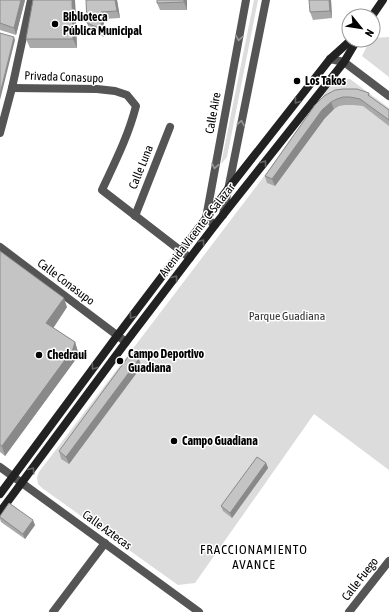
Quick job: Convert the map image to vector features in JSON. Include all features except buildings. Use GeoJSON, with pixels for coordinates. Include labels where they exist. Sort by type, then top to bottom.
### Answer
{"type":"FeatureCollection","features":[{"type":"Feature","properties":{"kind":"main road","name":"Avenida Vicente C. Salazar"},"geometry":{"type":"LineString","coordinates":[[0,494],[228,189],[330,59],[342,48]]}},
{"type":"Feature","properties":{"kind":"main road","name":"Avenida Vicente C. Salazar"},"geometry":{"type":"LineString","coordinates":[[0,512],[126,342],[215,225],[344,62],[352,48]]}},
{"type":"Feature","properties":{"kind":"street"},"geometry":{"type":"LineString","coordinates":[[0,134],[12,88],[31,0]]}},
{"type":"Feature","properties":{"kind":"street","name":"Calle Aire"},"geometry":{"type":"LineString","coordinates":[[206,218],[246,0]]}},
{"type":"Feature","properties":{"kind":"street"},"geometry":{"type":"LineString","coordinates":[[223,215],[266,0]]}},
{"type":"Feature","properties":{"kind":"street"},"geometry":{"type":"LineString","coordinates":[[330,59],[344,62],[389,96]]}},
{"type":"Feature","properties":{"kind":"street","name":"Privada Conasupo"},"geometry":{"type":"LineString","coordinates":[[12,88],[97,89],[127,96],[136,106],[132,124],[102,190],[190,258]]}},
{"type":"Feature","properties":{"kind":"street","name":"Calle Luna"},"geometry":{"type":"LineString","coordinates":[[135,216],[170,127]]}},
{"type":"Feature","properties":{"kind":"street"},"geometry":{"type":"LineString","coordinates":[[206,218],[215,225]]}},
{"type":"Feature","properties":{"kind":"street","name":"Calle Conasupo"},"geometry":{"type":"LineString","coordinates":[[0,248],[117,336]]}},
{"type":"Feature","properties":{"kind":"street"},"geometry":{"type":"LineString","coordinates":[[117,336],[126,342]]}},
{"type":"Feature","properties":{"kind":"street","name":"Calle Aztecas"},"geometry":{"type":"LineString","coordinates":[[0,467],[198,612]]}},
{"type":"Feature","properties":{"kind":"street"},"geometry":{"type":"LineString","coordinates":[[53,612],[105,543]]}},
{"type":"Feature","properties":{"kind":"street","name":"Calle Fuego"},"geometry":{"type":"LineString","coordinates":[[349,612],[389,561]]}},
{"type":"Feature","properties":{"kind":"green space"},"geometry":{"type":"Polygon","coordinates":[[[254,0],[258,0],[227,157],[221,164],[254,0]]]}},
{"type":"Feature","properties":{"kind":"green space"},"geometry":{"type":"Polygon","coordinates":[[[389,37],[389,77],[362,56],[366,48],[381,48],[381,38],[389,37]]]}},
{"type":"Feature","properties":{"kind":"green space","name":"Parque Guadiana"},"geometry":{"type":"Polygon","coordinates":[[[350,79],[389,108],[389,470],[314,414],[195,583],[178,585],[42,488],[38,484],[37,477],[39,472],[265,175],[334,81],[350,79]]]}},
{"type":"Feature","properties":{"kind":"place","name":"Biblioteca Pública Municipal"},"geometry":{"type":"Point","coordinates":[55,24]}},
{"type":"Feature","properties":{"kind":"place","name":"Los Takos"},"geometry":{"type":"Point","coordinates":[297,81]}},
{"type":"Feature","properties":{"kind":"place","name":"Chedraui"},"geometry":{"type":"Point","coordinates":[39,355]}},
{"type":"Feature","properties":{"kind":"place","name":"Campo Deportivo Guadiana"},"geometry":{"type":"Point","coordinates":[120,361]}},
{"type":"Feature","properties":{"kind":"place","name":"Campo Guadiana"},"geometry":{"type":"Point","coordinates":[174,441]}},
{"type":"Feature","properties":{"kind":"district","name":"FRACCIONAMIENTO AVANCE"},"geometry":{"type":"Point","coordinates":[254,556]}}]}
